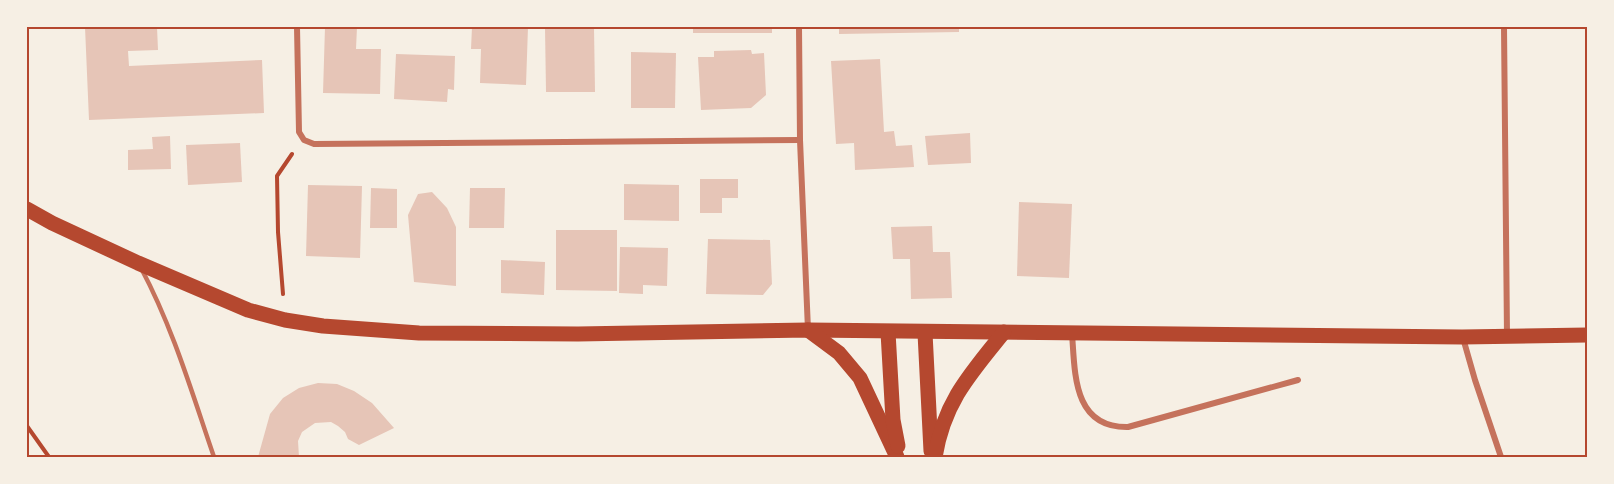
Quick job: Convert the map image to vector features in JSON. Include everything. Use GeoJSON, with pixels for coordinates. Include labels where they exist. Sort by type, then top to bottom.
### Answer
{"type":"FeatureCollection","features":[{"type":"Feature","properties":{"kind":"main road"},"geometry":{"type":"LineString","coordinates":[[27,209],[138,263],[248,310],[285,320],[323,326],[419,333],[578,334],[808,330],[1462,337],[1587,335]]}},
{"type":"Feature","properties":{"kind":"main road"},"geometry":{"type":"LineString","coordinates":[[808,330],[838,353],[860,378],[898,457]]}},
{"type":"Feature","properties":{"kind":"main road"},"geometry":{"type":"LineString","coordinates":[[888,332],[893,420],[898,457]]}},
{"type":"Feature","properties":{"kind":"main road"},"geometry":{"type":"LineString","coordinates":[[934,457],[938,437],[958,391],[1004,332]]}},
{"type":"Feature","properties":{"kind":"main road"},"geometry":{"type":"LineString","coordinates":[[925,333],[934,457]]}},
{"type":"Feature","properties":{"kind":"street"},"geometry":{"type":"LineString","coordinates":[[297,27],[299,132],[304,140],[314,144],[328,146],[800,140]]}},
{"type":"Feature","properties":{"kind":"street"},"geometry":{"type":"LineString","coordinates":[[799,27],[800,140],[808,330]]}},
{"type":"Feature","properties":{"kind":"street"},"geometry":{"type":"LineString","coordinates":[[1504,27],[1507,336]]}},
{"type":"Feature","properties":{"kind":"street"},"geometry":{"type":"LineString","coordinates":[[1072,332],[1075,371],[1082,402],[1093,418],[1112,427],[1128,427],[1298,380]]}},
{"type":"Feature","properties":{"kind":"street"},"geometry":{"type":"LineString","coordinates":[[1462,337],[1501,457]]}},
{"type":"Feature","properties":{"kind":"lane"},"geometry":{"type":"LineString","coordinates":[[138,263],[157,298],[214,457]]}},
{"type":"Feature","properties":{"kind":"path"},"geometry":{"type":"LineString","coordinates":[[277,176],[278,232],[285,320]]}},
{"type":"Feature","properties":{"kind":"path"},"geometry":{"type":"LineString","coordinates":[[27,426],[49,457]]}},
{"type":"Feature","properties":{"kind":"building"},"geometry":{"type":"Polygon","coordinates":[[[85,27],[157,27],[158,50],[128,51],[129,66],[262,60],[264,113],[89,120],[85,27]]]}},
{"type":"Feature","properties":{"kind":"building"},"geometry":{"type":"Polygon","coordinates":[[[325,27],[357,27],[356,49],[381,49],[380,94],[323,93],[325,27]]]}},
{"type":"Feature","properties":{"kind":"building"},"geometry":{"type":"Polygon","coordinates":[[[472,27],[528,27],[526,85],[480,83],[481,49],[471,49],[472,27]]]}},
{"type":"Feature","properties":{"kind":"building"},"geometry":{"type":"Polygon","coordinates":[[[545,27],[594,27],[595,92],[546,92],[545,27]]]}},
{"type":"Feature","properties":{"kind":"building"},"geometry":{"type":"Polygon","coordinates":[[[693,27],[772,27],[772,33],[693,33],[693,27]]]}},
{"type":"Feature","properties":{"kind":"building"},"geometry":{"type":"Polygon","coordinates":[[[839,27],[959,27],[959,32],[839,34],[839,27]]]}},
{"type":"Feature","properties":{"kind":"building"},"geometry":{"type":"Polygon","coordinates":[[[751,50],[752,54],[764,53],[766,95],[751,108],[701,110],[698,57],[714,57],[714,51],[751,50]]]}},
{"type":"Feature","properties":{"kind":"building"},"geometry":{"type":"Polygon","coordinates":[[[631,52],[676,53],[675,108],[631,108],[631,52]]]}},
{"type":"Feature","properties":{"kind":"building"},"geometry":{"type":"Polygon","coordinates":[[[396,54],[455,56],[454,90],[448,89],[447,102],[394,99],[396,54]]]}},
{"type":"Feature","properties":{"kind":"building"},"geometry":{"type":"Polygon","coordinates":[[[880,59],[884,132],[894,131],[896,146],[912,145],[914,167],[855,170],[854,143],[836,144],[831,61],[880,59]]]}},
{"type":"Feature","properties":{"kind":"building"},"geometry":{"type":"Polygon","coordinates":[[[970,133],[971,163],[928,165],[925,136],[970,133]]]}},
{"type":"Feature","properties":{"kind":"building"},"geometry":{"type":"Polygon","coordinates":[[[170,136],[171,169],[128,170],[128,150],[153,149],[152,137],[170,136]]]}},
{"type":"Feature","properties":{"kind":"building"},"geometry":{"type":"Polygon","coordinates":[[[240,143],[242,182],[188,185],[186,145],[240,143]]]}},
{"type":"Feature","properties":{"kind":"building"},"geometry":{"type":"Polygon","coordinates":[[[700,179],[738,179],[738,198],[722,198],[722,213],[700,213],[700,179]]]}},
{"type":"Feature","properties":{"kind":"building"},"geometry":{"type":"Polygon","coordinates":[[[624,184],[679,185],[679,221],[624,220],[624,184]]]}},
{"type":"Feature","properties":{"kind":"building"},"geometry":{"type":"Polygon","coordinates":[[[308,185],[362,186],[360,258],[306,256],[308,185]]]}},
{"type":"Feature","properties":{"kind":"building"},"geometry":{"type":"Polygon","coordinates":[[[371,188],[397,189],[397,228],[370,228],[371,188]]]}},
{"type":"Feature","properties":{"kind":"building"},"geometry":{"type":"Polygon","coordinates":[[[470,188],[505,188],[504,228],[469,228],[470,188]]]}},
{"type":"Feature","properties":{"kind":"building"},"geometry":{"type":"Polygon","coordinates":[[[432,192],[447,208],[456,227],[456,286],[414,282],[408,215],[418,194],[432,192]]]}},
{"type":"Feature","properties":{"kind":"building"},"geometry":{"type":"Polygon","coordinates":[[[1019,202],[1072,204],[1069,278],[1017,276],[1019,202]]]}},
{"type":"Feature","properties":{"kind":"building"},"geometry":{"type":"Polygon","coordinates":[[[932,226],[933,252],[950,252],[952,298],[911,299],[910,259],[893,259],[891,227],[932,226]]]}},
{"type":"Feature","properties":{"kind":"building"},"geometry":{"type":"Polygon","coordinates":[[[556,230],[617,230],[617,291],[556,290],[556,230]]]}},
{"type":"Feature","properties":{"kind":"building"},"geometry":{"type":"Polygon","coordinates":[[[708,239],[770,240],[772,284],[763,295],[706,294],[708,239]]]}},
{"type":"Feature","properties":{"kind":"building"},"geometry":{"type":"Polygon","coordinates":[[[620,247],[668,248],[667,286],[643,285],[643,294],[619,293],[620,247]]]}},
{"type":"Feature","properties":{"kind":"building"},"geometry":{"type":"Polygon","coordinates":[[[501,260],[545,262],[544,295],[501,293],[501,260]]]}},
{"type":"Feature","properties":{"kind":"building"},"geometry":{"type":"Polygon","coordinates":[[[318,383],[337,384],[354,391],[372,403],[394,428],[359,445],[348,439],[345,432],[331,422],[315,423],[302,432],[298,441],[299,457],[258,457],[270,414],[283,398],[299,388],[318,383]]]}}]}
